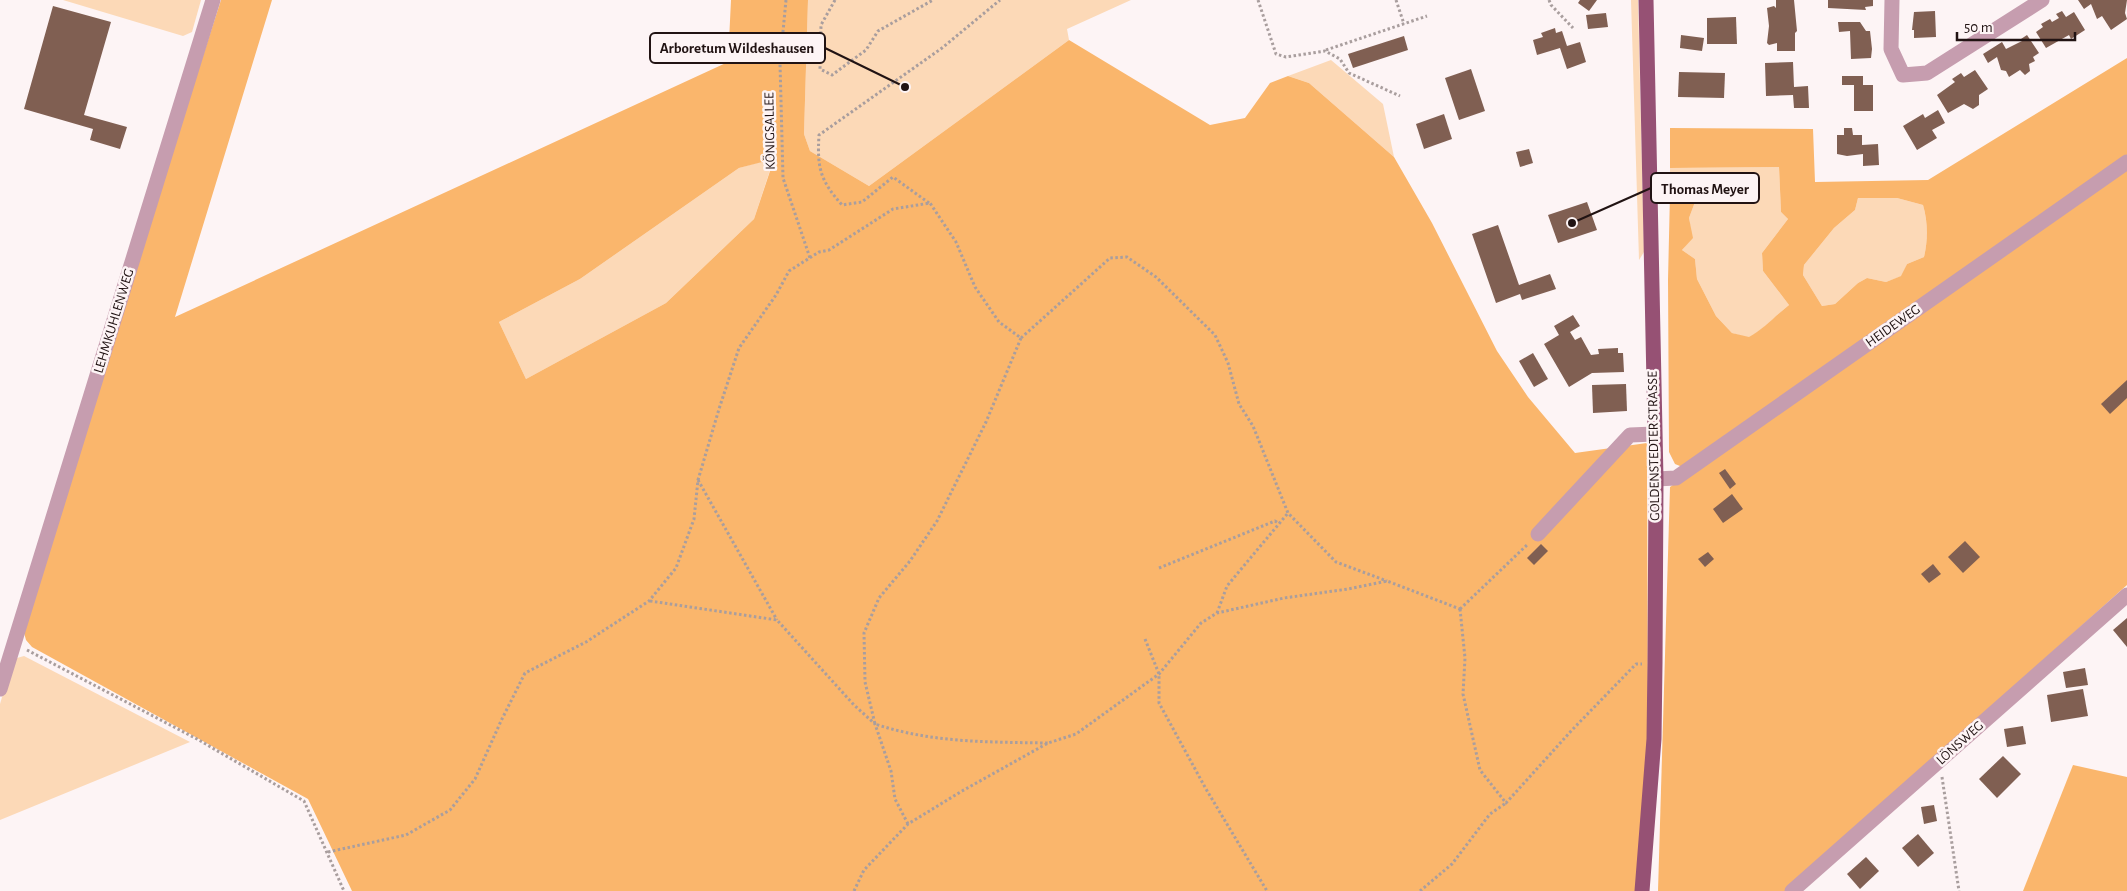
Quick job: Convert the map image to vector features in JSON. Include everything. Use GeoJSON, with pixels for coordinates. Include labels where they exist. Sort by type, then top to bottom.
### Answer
{"type":"FeatureCollection","features":[{"type":"Feature","properties":{"kind":"main road","name":"GOLDENSTEDTER STRASSE"},"geometry":{"type":"LineString","coordinates":[[1642,891],[1654,739],[1656,479],[1646,0]]}},
{"type":"Feature","properties":{"kind":"street","name":"LEHMKUHLENWEG"},"geometry":{"type":"LineString","coordinates":[[0,689],[213,0]]}},
{"type":"Feature","properties":{"kind":"street"},"geometry":{"type":"LineString","coordinates":[[1892,0],[1891,49],[1904,76],[1927,73],[2042,0]]}},
{"type":"Feature","properties":{"kind":"street","name":"HEIDEWEG"},"geometry":{"type":"LineString","coordinates":[[1656,479],[1676,478],[2127,162]]}},
{"type":"Feature","properties":{"kind":"street"},"geometry":{"type":"LineString","coordinates":[[1538,534],[1630,435],[1654,434]]}},
{"type":"Feature","properties":{"kind":"street","name":"LÖNSWEG"},"geometry":{"type":"LineString","coordinates":[[1792,891],[2127,595]]}},
{"type":"Feature","properties":{"kind":"path","name":"KÖNIGSALLEE"},"geometry":{"type":"LineString","coordinates":[[786,0],[780,63],[783,178],[810,258]]}},
{"type":"Feature","properties":{"kind":"path"},"geometry":{"type":"LineString","coordinates":[[835,0],[821,25],[820,70],[832,75],[866,50],[878,31],[933,0]]}},
{"type":"Feature","properties":{"kind":"path"},"geometry":{"type":"LineString","coordinates":[[1000,0],[942,48],[819,135],[817,161],[827,189],[842,205],[862,202],[893,177],[930,203],[956,242],[975,287],[999,322],[1021,338]]}},
{"type":"Feature","properties":{"kind":"path"},"geometry":{"type":"LineString","coordinates":[[1258,0],[1276,54],[1286,57],[1325,51],[1427,16]]}},
{"type":"Feature","properties":{"kind":"path"},"geometry":{"type":"LineString","coordinates":[[1396,0],[1404,24]]}},
{"type":"Feature","properties":{"kind":"path"},"geometry":{"type":"LineString","coordinates":[[1549,0],[1551,5],[1573,28]]}},
{"type":"Feature","properties":{"kind":"path"},"geometry":{"type":"LineString","coordinates":[[1325,51],[1340,59],[1349,73],[1400,96]]}},
{"type":"Feature","properties":{"kind":"path"},"geometry":{"type":"LineString","coordinates":[[328,852],[406,836],[450,810],[475,778],[501,720],[526,673],[586,642],[649,601],[676,568],[694,518],[698,480],[718,408],[739,348],[776,295],[789,271],[819,252],[829,250],[892,209],[930,203]]}},
{"type":"Feature","properties":{"kind":"path"},"geometry":{"type":"LineString","coordinates":[[908,824],[895,799],[891,771],[875,724],[865,682],[864,633],[878,598],[910,561],[937,521],[986,422],[1021,338],[1110,258],[1127,257],[1156,277],[1215,336],[1228,363],[1239,404],[1253,426],[1288,513],[1336,562],[1460,609]]}},
{"type":"Feature","properties":{"kind":"path"},"geometry":{"type":"LineString","coordinates":[[698,480],[777,620],[854,705],[875,724],[918,736],[960,742],[1048,743]]}},
{"type":"Feature","properties":{"kind":"path"},"geometry":{"type":"LineString","coordinates":[[1218,612],[1227,586],[1288,513]]}},
{"type":"Feature","properties":{"kind":"path"},"geometry":{"type":"LineString","coordinates":[[1159,568],[1275,521],[1278,523]]}},
{"type":"Feature","properties":{"kind":"path"},"geometry":{"type":"LineString","coordinates":[[1460,609],[1538,534]]}},
{"type":"Feature","properties":{"kind":"path"},"geometry":{"type":"LineString","coordinates":[[854,891],[864,870],[908,824],[962,791],[1048,743],[1076,734],[1159,674],[1201,623],[1218,612],[1284,598],[1348,589],[1387,581]]}},
{"type":"Feature","properties":{"kind":"path"},"geometry":{"type":"LineString","coordinates":[[649,601],[777,620]]}},
{"type":"Feature","properties":{"kind":"path"},"geometry":{"type":"LineString","coordinates":[[1460,609],[1465,658],[1463,694],[1480,770],[1506,803]]}},
{"type":"Feature","properties":{"kind":"path"},"geometry":{"type":"LineString","coordinates":[[1145,639],[1159,674],[1159,703],[1206,789],[1267,891]]}},
{"type":"Feature","properties":{"kind":"path"},"geometry":{"type":"LineString","coordinates":[[15,642],[32,654],[197,739],[304,801],[344,891]]}},
{"type":"Feature","properties":{"kind":"path"},"geometry":{"type":"LineString","coordinates":[[1420,891],[1452,864],[1490,814],[1506,803],[1572,730],[1636,664],[1655,663]]}},
{"type":"Feature","properties":{"kind":"path"},"geometry":{"type":"LineString","coordinates":[[1940,762],[1959,891]]}},
{"type":"Feature","properties":{"kind":"shaded area"},"geometry":{"type":"Polygon","coordinates":[[[63,0],[201,0],[192,32],[183,36],[63,0]]]}},
{"type":"Feature","properties":{"kind":"shaded area"},"geometry":{"type":"Polygon","coordinates":[[[221,0],[272,0],[175,317],[728,62],[731,0],[808,0],[804,134],[810,151],[869,186],[1069,40],[1210,125],[1245,118],[1270,83],[1288,76],[1309,83],[1394,157],[1432,223],[1497,351],[1528,397],[1575,453],[1647,443],[1648,735],[1636,891],[352,891],[308,799],[32,647],[26,640],[23,629],[164,176],[221,0]],[[774,159],[739,168],[580,279],[499,322],[526,379],[666,303],[754,219],[774,159]]]}},
{"type":"Feature","properties":{"kind":"shaded area"},"geometry":{"type":"Polygon","coordinates":[[[808,0],[1131,0],[1067,29],[1069,40],[869,186],[810,151],[804,134],[808,0]]]}},
{"type":"Feature","properties":{"kind":"shaded area"},"geometry":{"type":"Polygon","coordinates":[[[1631,0],[1638,0],[1644,252],[1639,260],[1631,0]]]}},
{"type":"Feature","properties":{"kind":"shaded area"},"geometry":{"type":"Polygon","coordinates":[[[2127,58],[2127,155],[1685,468],[1675,464],[1669,452],[1668,280],[1670,194],[1695,202],[1689,218],[1693,238],[1682,250],[1695,259],[1697,279],[1716,316],[1732,333],[1749,337],[1789,305],[1763,271],[1762,253],[1788,219],[1781,212],[1779,167],[1670,168],[1670,128],[1813,129],[1815,182],[1928,180],[2127,58]],[[1858,198],[1855,210],[1834,228],[1804,265],[1803,275],[1822,306],[1835,304],[1858,283],[1867,278],[1886,282],[1901,276],[1907,264],[1924,257],[1927,231],[1923,205],[1897,198],[1858,198]]]}},
{"type":"Feature","properties":{"kind":"shaded area"},"geometry":{"type":"Polygon","coordinates":[[[1331,60],[1383,104],[1394,157],[1309,83],[1288,76],[1331,60]]]}},
{"type":"Feature","properties":{"kind":"shaded area"},"geometry":{"type":"Polygon","coordinates":[[[774,158],[754,219],[666,303],[526,379],[499,322],[580,279],[739,168],[774,158]]]}},
{"type":"Feature","properties":{"kind":"shaded area"},"geometry":{"type":"Polygon","coordinates":[[[2127,166],[2127,585],[1786,891],[1658,891],[1670,487],[2127,166]]]}},
{"type":"Feature","properties":{"kind":"shaded area"},"geometry":{"type":"Polygon","coordinates":[[[1779,167],[1781,212],[1788,219],[1762,253],[1763,271],[1789,305],[1760,331],[1749,338],[1732,333],[1716,316],[1697,279],[1695,259],[1682,250],[1692,238],[1689,218],[1695,202],[1670,194],[1670,168],[1779,167]]]}},
{"type":"Feature","properties":{"kind":"shaded area"},"geometry":{"type":"Polygon","coordinates":[[[1858,198],[1897,198],[1923,205],[1927,231],[1924,257],[1907,264],[1902,276],[1886,282],[1867,278],[1858,283],[1835,304],[1822,306],[1803,275],[1804,265],[1834,228],[1855,210],[1858,198]]]}},
{"type":"Feature","properties":{"kind":"shaded area"},"geometry":{"type":"Polygon","coordinates":[[[24,656],[190,742],[0,820],[0,704],[11,666],[17,658],[24,656]]]}},
{"type":"Feature","properties":{"kind":"shaded area"},"geometry":{"type":"Polygon","coordinates":[[[2073,765],[2127,777],[2127,891],[2023,891],[2073,765]]]}},
{"type":"Feature","properties":{"kind":"building"},"geometry":{"type":"Polygon","coordinates":[[[1580,0],[1597,0],[1589,11],[1578,3],[1580,0]]]}},
{"type":"Feature","properties":{"kind":"building"},"geometry":{"type":"Polygon","coordinates":[[[1776,0],[1794,0],[1797,31],[1795,33],[1795,51],[1777,51],[1777,43],[1769,45],[1767,43],[1769,26],[1767,8],[1774,6],[1776,8],[1776,0]]]}},
{"type":"Feature","properties":{"kind":"building"},"geometry":{"type":"Polygon","coordinates":[[[1828,0],[1873,0],[1873,6],[1865,7],[1866,10],[1828,8],[1828,0]]]}},
{"type":"Feature","properties":{"kind":"building"},"geometry":{"type":"Polygon","coordinates":[[[2078,0],[2127,0],[2125,13],[2127,19],[2111,30],[2102,16],[2097,19],[2091,4],[2084,9],[2078,0]]]}},
{"type":"Feature","properties":{"kind":"building"},"geometry":{"type":"Polygon","coordinates":[[[53,6],[111,22],[84,115],[127,127],[120,149],[90,140],[93,129],[24,109],[53,6]]]}},
{"type":"Feature","properties":{"kind":"building"},"geometry":{"type":"Polygon","coordinates":[[[1935,11],[1936,37],[1914,38],[1914,30],[1912,30],[1914,12],[1935,11]]]}},
{"type":"Feature","properties":{"kind":"building"},"geometry":{"type":"Polygon","coordinates":[[[2062,11],[2066,17],[2074,12],[2085,30],[2071,39],[2069,35],[2046,48],[2036,32],[2043,27],[2041,24],[2050,19],[2052,22],[2059,18],[2056,14],[2062,11]]]}},
{"type":"Feature","properties":{"kind":"building"},"geometry":{"type":"Polygon","coordinates":[[[1606,13],[1608,27],[1588,29],[1586,15],[1606,13]]]}},
{"type":"Feature","properties":{"kind":"building"},"geometry":{"type":"Polygon","coordinates":[[[1736,17],[1737,44],[1707,44],[1707,18],[1736,17]]]}},
{"type":"Feature","properties":{"kind":"building"},"geometry":{"type":"Polygon","coordinates":[[[1838,22],[1860,22],[1866,31],[1870,31],[1871,58],[1851,59],[1850,31],[1839,32],[1838,22]]]}},
{"type":"Feature","properties":{"kind":"building"},"geometry":{"type":"Polygon","coordinates":[[[1555,28],[1556,33],[1562,31],[1567,46],[1580,42],[1586,62],[1567,69],[1560,48],[1537,55],[1533,40],[1543,37],[1541,33],[1555,28]]]}},
{"type":"Feature","properties":{"kind":"building"},"geometry":{"type":"Polygon","coordinates":[[[1681,35],[1704,38],[1702,51],[1680,48],[1681,35]]]}},
{"type":"Feature","properties":{"kind":"building"},"geometry":{"type":"Polygon","coordinates":[[[2027,35],[2039,53],[2033,57],[2035,61],[2029,64],[2030,71],[2025,75],[2020,70],[2009,77],[2006,71],[2001,70],[1997,57],[1988,63],[1983,54],[2002,42],[2006,49],[2022,41],[2021,39],[2027,35]]]}},
{"type":"Feature","properties":{"kind":"building"},"geometry":{"type":"Polygon","coordinates":[[[1404,36],[1408,50],[1353,68],[1348,54],[1404,36]]]}},
{"type":"Feature","properties":{"kind":"building"},"geometry":{"type":"Polygon","coordinates":[[[1793,62],[1794,87],[1808,86],[1809,108],[1794,108],[1793,95],[1766,96],[1765,63],[1793,62]]]}},
{"type":"Feature","properties":{"kind":"building"},"geometry":{"type":"Polygon","coordinates":[[[1471,69],[1485,111],[1459,120],[1445,78],[1471,69]]]}},
{"type":"Feature","properties":{"kind":"building"},"geometry":{"type":"Polygon","coordinates":[[[1975,70],[1988,89],[1979,95],[1979,105],[1973,109],[1964,104],[1948,113],[1937,95],[1955,82],[1952,79],[1961,73],[1964,77],[1975,70]]]}},
{"type":"Feature","properties":{"kind":"building"},"geometry":{"type":"Polygon","coordinates":[[[1679,72],[1725,73],[1724,98],[1678,97],[1679,72]]]}},
{"type":"Feature","properties":{"kind":"building"},"geometry":{"type":"Polygon","coordinates":[[[1842,76],[1863,76],[1863,85],[1873,85],[1873,111],[1854,111],[1854,85],[1842,85],[1842,76]]]}},
{"type":"Feature","properties":{"kind":"building"},"geometry":{"type":"Polygon","coordinates":[[[1938,110],[1945,123],[1932,130],[1937,138],[1917,150],[1903,126],[1923,114],[1925,118],[1938,110]]]}},
{"type":"Feature","properties":{"kind":"building"},"geometry":{"type":"Polygon","coordinates":[[[1444,114],[1452,139],[1424,149],[1416,124],[1444,114]]]}},
{"type":"Feature","properties":{"kind":"building"},"geometry":{"type":"Polygon","coordinates":[[[1844,128],[1852,128],[1853,135],[1862,135],[1862,145],[1878,144],[1879,165],[1863,166],[1863,154],[1847,156],[1837,154],[1837,135],[1844,135],[1844,128]]]}},
{"type":"Feature","properties":{"kind":"building"},"geometry":{"type":"Polygon","coordinates":[[[1529,149],[1533,163],[1520,167],[1516,152],[1529,149]]]}},
{"type":"Feature","properties":{"kind":"building"},"geometry":{"type":"Polygon","coordinates":[[[1587,202],[1597,230],[1558,243],[1548,215],[1587,202]]]}},
{"type":"Feature","properties":{"kind":"building"},"geometry":{"type":"Polygon","coordinates":[[[1498,225],[1519,285],[1550,274],[1556,289],[1522,300],[1520,294],[1496,303],[1472,234],[1498,225]]]}},
{"type":"Feature","properties":{"kind":"building"},"geometry":{"type":"Polygon","coordinates":[[[1573,315],[1580,326],[1570,332],[1575,340],[1581,337],[1591,355],[1599,354],[1598,349],[1618,348],[1618,353],[1623,353],[1624,372],[1592,373],[1569,387],[1544,344],[1559,335],[1554,326],[1573,315]]]}},
{"type":"Feature","properties":{"kind":"building"},"geometry":{"type":"Polygon","coordinates":[[[1533,353],[1548,379],[1534,387],[1519,361],[1533,353]]]}},
{"type":"Feature","properties":{"kind":"building"},"geometry":{"type":"Polygon","coordinates":[[[2127,380],[2127,398],[2110,414],[2101,404],[2127,380]]]}},
{"type":"Feature","properties":{"kind":"building"},"geometry":{"type":"Polygon","coordinates":[[[1626,384],[1627,411],[1593,413],[1592,385],[1626,384]]]}},
{"type":"Feature","properties":{"kind":"building"},"geometry":{"type":"Polygon","coordinates":[[[1725,469],[1736,484],[1730,489],[1719,473],[1725,469]]]}},
{"type":"Feature","properties":{"kind":"building"},"geometry":{"type":"Polygon","coordinates":[[[1732,494],[1743,509],[1723,523],[1713,509],[1732,494]]]}},
{"type":"Feature","properties":{"kind":"building"},"geometry":{"type":"Polygon","coordinates":[[[1965,541],[1980,557],[1963,573],[1948,557],[1965,541]]]}},
{"type":"Feature","properties":{"kind":"building"},"geometry":{"type":"Polygon","coordinates":[[[1541,544],[1548,551],[1534,565],[1527,558],[1541,544]]]}},
{"type":"Feature","properties":{"kind":"building"},"geometry":{"type":"Polygon","coordinates":[[[1708,552],[1714,559],[1705,567],[1698,559],[1708,552]]]}},
{"type":"Feature","properties":{"kind":"building"},"geometry":{"type":"Polygon","coordinates":[[[1933,564],[1941,574],[1929,583],[1921,574],[1933,564]]]}},
{"type":"Feature","properties":{"kind":"building"},"geometry":{"type":"Polygon","coordinates":[[[2127,618],[2127,647],[2113,630],[2127,618]]]}},
{"type":"Feature","properties":{"kind":"building"},"geometry":{"type":"Polygon","coordinates":[[[2085,668],[2088,685],[2066,688],[2063,672],[2085,668]]]}},
{"type":"Feature","properties":{"kind":"building"},"geometry":{"type":"Polygon","coordinates":[[[2083,689],[2088,716],[2051,722],[2047,695],[2083,689]]]}},
{"type":"Feature","properties":{"kind":"building"},"geometry":{"type":"Polygon","coordinates":[[[2023,726],[2026,744],[2007,747],[2004,729],[2023,726]]]}},
{"type":"Feature","properties":{"kind":"building"},"geometry":{"type":"Polygon","coordinates":[[[2003,756],[2021,774],[1997,798],[1979,779],[2003,756]]]}},
{"type":"Feature","properties":{"kind":"building"},"geometry":{"type":"Polygon","coordinates":[[[1934,805],[1937,821],[1924,824],[1921,807],[1934,805]]]}},
{"type":"Feature","properties":{"kind":"building"},"geometry":{"type":"Polygon","coordinates":[[[1918,834],[1934,853],[1918,867],[1902,848],[1918,834]]]}},
{"type":"Feature","properties":{"kind":"building"},"geometry":{"type":"Polygon","coordinates":[[[1866,857],[1879,871],[1860,889],[1847,874],[1866,857]]]}},
{"type":"Feature","properties":{"kind":"place","name":"Arboretum Wildeshausen"},"geometry":{"type":"Point","coordinates":[905,87]}},
{"type":"Feature","properties":{"kind":"place","name":"Thomas Meyer"},"geometry":{"type":"Point","coordinates":[1572,223]}}]}
